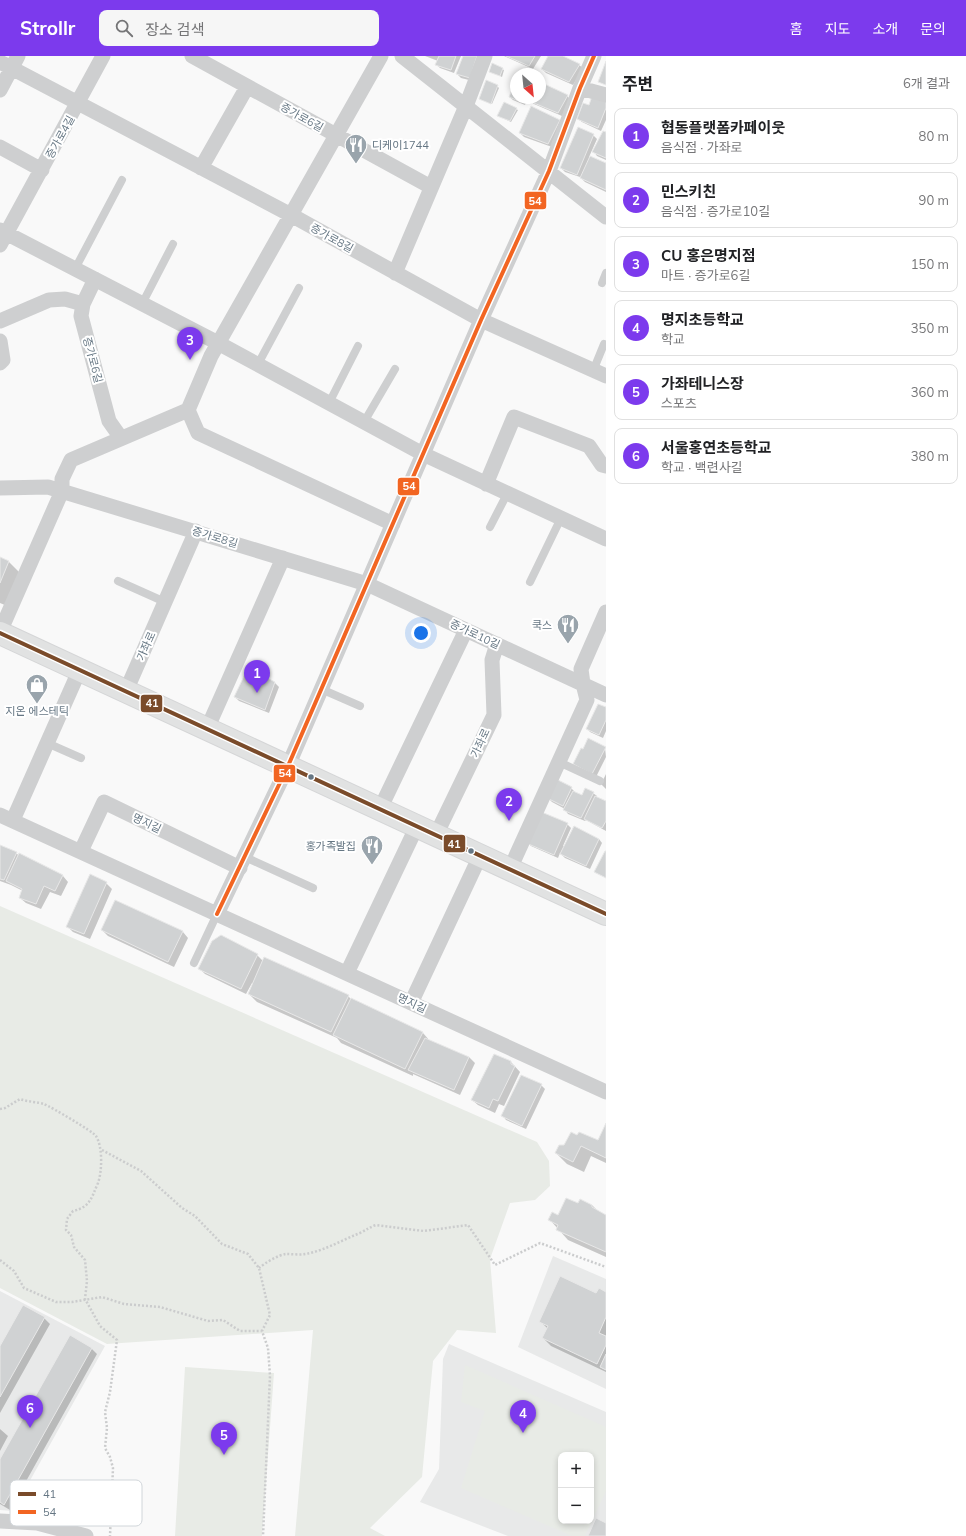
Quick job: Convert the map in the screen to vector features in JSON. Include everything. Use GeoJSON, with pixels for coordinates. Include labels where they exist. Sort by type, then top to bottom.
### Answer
{"type":"FeatureCollection","features":[{"type":"Feature","properties":{"kind":"main road"},"geometry":{"type":"LineString","coordinates":[[0,632],[606,914]]}},
{"type":"Feature","properties":{"kind":"street","name":"증가로4길"},"geometry":{"type":"LineString","coordinates":[[2,236],[42,170],[104,56]]}},
{"type":"Feature","properties":{"kind":"street","name":"증가로6길"},"geometry":{"type":"LineString","coordinates":[[192,56],[336,136]]}},
{"type":"Feature","properties":{"kind":"street","name":"증가로6길"},"geometry":{"type":"LineString","coordinates":[[188,410],[218,343],[381,56]]}},
{"type":"Feature","properties":{"kind":"street"},"geometry":{"type":"LineString","coordinates":[[402,56],[606,217]]}},
{"type":"Feature","properties":{"kind":"street"},"geometry":{"type":"LineString","coordinates":[[395,273],[466,106],[485,56]]}},
{"type":"Feature","properties":{"kind":"street"},"geometry":{"type":"LineString","coordinates":[[217,914],[288,766],[322,689],[423,454],[549,171],[580,88],[594,56]]}},
{"type":"Feature","properties":{"kind":"street","name":"증가로4길"},"geometry":{"type":"LineString","coordinates":[[0,90],[10,62],[78,103]]}},
{"type":"Feature","properties":{"kind":"street"},"geometry":{"type":"LineString","coordinates":[[201,168],[247,87]]}},
{"type":"Feature","properties":{"kind":"street"},"geometry":{"type":"LineString","coordinates":[[580,88],[606,94]]}},
{"type":"Feature","properties":{"kind":"street"},"geometry":{"type":"LineString","coordinates":[[78,103],[291,215]]}},
{"type":"Feature","properties":{"kind":"street"},"geometry":{"type":"LineString","coordinates":[[336,136],[431,187]]}},
{"type":"Feature","properties":{"kind":"street","name":"증가로4길"},"geometry":{"type":"LineString","coordinates":[[0,147],[42,170]]}},
{"type":"Feature","properties":{"kind":"street","name":"증가로8길"},"geometry":{"type":"LineString","coordinates":[[291,215],[482,320]]}},
{"type":"Feature","properties":{"kind":"street"},"geometry":{"type":"LineString","coordinates":[[2,236],[95,279],[258,364],[423,454],[606,540]]}},
{"type":"Feature","properties":{"kind":"street","name":"증가로6길"},"geometry":{"type":"LineString","coordinates":[[95,279],[83,304],[82,316],[109,422],[122,438]]}},
{"type":"Feature","properties":{"kind":"street"},"geometry":{"type":"LineString","coordinates":[[0,321],[49,300],[65,299],[83,304]]}},
{"type":"Feature","properties":{"kind":"street"},"geometry":{"type":"LineString","coordinates":[[482,320],[599,373]]}},
{"type":"Feature","properties":{"kind":"street"},"geometry":{"type":"LineString","coordinates":[[0,341],[3,360],[0,363]]}},
{"type":"Feature","properties":{"kind":"street"},"geometry":{"type":"LineString","coordinates":[[0,632],[62,491],[62,479],[71,460],[188,410],[198,433],[393,524]]}},
{"type":"Feature","properties":{"kind":"street"},"geometry":{"type":"LineString","coordinates":[[486,484],[514,417],[589,446],[602,465],[606,466]]}},
{"type":"Feature","properties":{"kind":"street"},"geometry":{"type":"LineString","coordinates":[[0,488],[48,487],[62,491]]}},
{"type":"Feature","properties":{"kind":"street","name":"증가로8길"},"geometry":{"type":"LineString","coordinates":[[62,491],[367,584]]}},
{"type":"Feature","properties":{"kind":"street","name":"가좌로"},"geometry":{"type":"LineString","coordinates":[[126,691],[196,531]]}},
{"type":"Feature","properties":{"kind":"street"},"geometry":{"type":"LineString","coordinates":[[207,729],[284,558]]}},
{"type":"Feature","properties":{"kind":"street","name":"증가로10길"},"geometry":{"type":"LineString","coordinates":[[367,584],[606,695]]}},
{"type":"Feature","properties":{"kind":"street"},"geometry":{"type":"LineString","coordinates":[[510,869],[587,700],[581,669],[606,612]]}},
{"type":"Feature","properties":{"kind":"street"},"geometry":{"type":"LineString","coordinates":[[380,809],[466,630]]}},
{"type":"Feature","properties":{"kind":"street","name":"가좌로"},"geometry":{"type":"LineString","coordinates":[[436,835],[494,715],[492,660],[497,644]]}},
{"type":"Feature","properties":{"kind":"street"},"geometry":{"type":"LineString","coordinates":[[6,818],[47,743],[80,669]]}},
{"type":"Feature","properties":{"kind":"street","name":"명지길"},"geometry":{"type":"LineString","coordinates":[[81,852],[104,802],[242,862]]}},
{"type":"Feature","properties":{"kind":"street","name":"명지길"},"geometry":{"type":"LineString","coordinates":[[6,818],[606,1092]]}},
{"type":"Feature","properties":{"kind":"street"},"geometry":{"type":"LineString","coordinates":[[347,973],[417,826]]}},
{"type":"Feature","properties":{"kind":"street"},"geometry":{"type":"LineString","coordinates":[[411,1003],[480,856]]}},
{"type":"Feature","properties":{"kind":"street"},"geometry":{"type":"LineString","coordinates":[[0,1521],[10,1522]]}},
{"type":"Feature","properties":{"kind":"street"},"geometry":{"type":"LineString","coordinates":[[48,1526],[86,1536]]}},
{"type":"Feature","properties":{"kind":"lane"},"geometry":{"type":"LineString","coordinates":[[75,269],[122,180]]}},
{"type":"Feature","properties":{"kind":"lane"},"geometry":{"type":"LineString","coordinates":[[142,304],[173,244]]}},
{"type":"Feature","properties":{"kind":"lane"},"geometry":{"type":"LineString","coordinates":[[602,283],[606,273]]}},
{"type":"Feature","properties":{"kind":"lane"},"geometry":{"type":"LineString","coordinates":[[258,364],[299,288]]}},
{"type":"Feature","properties":{"kind":"lane"},"geometry":{"type":"LineString","coordinates":[[599,373],[604,344]]}},
{"type":"Feature","properties":{"kind":"lane"},"geometry":{"type":"LineString","coordinates":[[329,403],[358,346]]}},
{"type":"Feature","properties":{"kind":"lane"},"geometry":{"type":"LineString","coordinates":[[364,422],[395,369]]}},
{"type":"Feature","properties":{"kind":"lane"},"geometry":{"type":"LineString","coordinates":[[490,527],[507,494]]}},
{"type":"Feature","properties":{"kind":"lane"},"geometry":{"type":"LineString","coordinates":[[530,582],[561,518]]}},
{"type":"Feature","properties":{"kind":"lane"},"geometry":{"type":"LineString","coordinates":[[118,581],[165,602]]}},
{"type":"Feature","properties":{"kind":"lane"},"geometry":{"type":"LineString","coordinates":[[322,689],[360,706]]}},
{"type":"Feature","properties":{"kind":"lane"},"geometry":{"type":"LineString","coordinates":[[47,743],[81,758]]}},
{"type":"Feature","properties":{"kind":"lane"},"geometry":{"type":"LineString","coordinates":[[559,762],[600,780]]}},
{"type":"Feature","properties":{"kind":"lane"},"geometry":{"type":"LineString","coordinates":[[242,862],[313,888]]}},
{"type":"Feature","properties":{"kind":"lane"},"geometry":{"type":"LineString","coordinates":[[194,963],[217,914]]}},
{"type":"Feature","properties":{"kind":"path"},"geometry":{"type":"LineString","coordinates":[[0,1109],[6,1108],[20,1099],[43,1104],[96,1134],[102,1150],[99,1180],[93,1195],[88,1203],[82,1208],[72,1210],[67,1219],[66,1230],[71,1235],[74,1247],[85,1260],[87,1281],[85,1299],[100,1326],[117,1340],[110,1392],[105,1412],[107,1428],[105,1448],[110,1457],[113,1468],[112,1480]]}},
{"type":"Feature","properties":{"kind":"path"},"geometry":{"type":"LineString","coordinates":[[102,1150],[141,1171],[182,1208],[195,1216],[222,1244],[248,1254],[259,1268],[270,1315],[262,1331],[268,1348],[270,1376],[263,1536]]}},
{"type":"Feature","properties":{"kind":"path"},"geometry":{"type":"LineString","coordinates":[[259,1268],[267,1261],[284,1254],[304,1254],[320,1250],[362,1232],[369,1227],[376,1226],[424,1231],[435,1228],[468,1225],[496,1265],[540,1243],[606,1267]]}},
{"type":"Feature","properties":{"kind":"path"},"geometry":{"type":"LineString","coordinates":[[0,1260],[14,1271],[24,1288],[56,1302],[72,1302],[102,1297],[124,1304],[160,1307],[208,1321],[223,1320],[240,1331],[262,1331]]}},
{"type":"Feature","properties":{"kind":"path"},"geometry":{"type":"LineString","coordinates":[[110,1526],[110,1536]]}},
{"type":"Feature","properties":{"kind":"shaded area"},"geometry":{"type":"Polygon","coordinates":[[[0,906],[537,1142],[549,1161],[550,1186],[535,1200],[510,1203],[490,1259],[496,1333],[457,1330],[433,1361],[422,1477],[370,1528],[385,1536],[295,1536],[313,1330],[107,1344],[0,1288],[0,906]]]}},
{"type":"Feature","properties":{"kind":"shaded area"},"geometry":{"type":"Polygon","coordinates":[[[553,1256],[606,1279],[606,1389],[518,1347],[553,1256]]]}},
{"type":"Feature","properties":{"kind":"shaded area"},"geometry":{"type":"Polygon","coordinates":[[[0,1291],[105,1346],[30,1480],[10,1480],[10,1511],[0,1510],[0,1291]]]}},
{"type":"Feature","properties":{"kind":"shaded area"},"geometry":{"type":"Polygon","coordinates":[[[449,1344],[606,1412],[606,1536],[508,1536],[420,1502],[439,1469],[443,1359],[449,1344]]]}},
{"type":"Feature","properties":{"kind":"shaded area"},"geometry":{"type":"Polygon","coordinates":[[[465,1365],[606,1427],[606,1491],[594,1517],[594,1452],[558,1452],[558,1524],[591,1524],[585,1536],[572,1536],[461,1488],[485,1411],[461,1402],[465,1365]]]}},
{"type":"Feature","properties":{"kind":"shaded area"},"geometry":{"type":"Polygon","coordinates":[[[185,1367],[274,1373],[262,1536],[175,1536],[185,1367]]]}},
{"type":"Feature","properties":{"kind":"building"},"geometry":{"type":"Polygon","coordinates":[[[439,56],[456,56],[451,70],[435,65],[439,56]]]}},
{"type":"Feature","properties":{"kind":"building"},"geometry":{"type":"Polygon","coordinates":[[[463,56],[477,56],[470,78],[456,74],[463,56]]]}},
{"type":"Feature","properties":{"kind":"building"},"geometry":{"type":"Polygon","coordinates":[[[506,56],[535,56],[529,66],[506,56]]]}},
{"type":"Feature","properties":{"kind":"building"},"geometry":{"type":"Polygon","coordinates":[[[548,56],[563,56],[580,64],[569,82],[546,71],[546,68],[542,68],[548,56]]]}},
{"type":"Feature","properties":{"kind":"building"},"geometry":{"type":"Polygon","coordinates":[[[606,61],[606,85],[598,82],[606,61]]]}},
{"type":"Feature","properties":{"kind":"building"},"geometry":{"type":"Polygon","coordinates":[[[492,63],[503,68],[500,76],[489,72],[492,63]]]}},
{"type":"Feature","properties":{"kind":"building"},"geometry":{"type":"Polygon","coordinates":[[[486,80],[498,85],[491,104],[479,99],[486,80]]]}},
{"type":"Feature","properties":{"kind":"building"},"geometry":{"type":"Polygon","coordinates":[[[546,85],[568,95],[558,113],[536,104],[546,104],[546,85]]]}},
{"type":"Feature","properties":{"kind":"building"},"geometry":{"type":"Polygon","coordinates":[[[592,96],[606,99],[606,108],[598,128],[577,119],[583,103],[589,105],[592,96]]]}},
{"type":"Feature","properties":{"kind":"building"},"geometry":{"type":"Polygon","coordinates":[[[504,102],[517,108],[510,121],[497,116],[504,102]]]}},
{"type":"Feature","properties":{"kind":"building"},"geometry":{"type":"Polygon","coordinates":[[[531,106],[560,120],[548,144],[519,133],[531,106]]]}},
{"type":"Feature","properties":{"kind":"building"},"geometry":{"type":"Polygon","coordinates":[[[578,127],[594,134],[577,175],[560,168],[578,127]]]}},
{"type":"Feature","properties":{"kind":"building"},"geometry":{"type":"Polygon","coordinates":[[[603,131],[606,132],[606,158],[592,152],[603,131]]]}},
{"type":"Feature","properties":{"kind":"building"},"geometry":{"type":"Polygon","coordinates":[[[590,156],[606,163],[606,190],[580,178],[590,156]]]}},
{"type":"Feature","properties":{"kind":"building"},"geometry":{"type":"Polygon","coordinates":[[[0,557],[9,561],[0,583],[0,557]]]}},
{"type":"Feature","properties":{"kind":"building"},"geometry":{"type":"Polygon","coordinates":[[[248,668],[275,682],[265,710],[234,697],[248,668]]]}},
{"type":"Feature","properties":{"kind":"building"},"geometry":{"type":"Polygon","coordinates":[[[598,704],[606,707],[606,720],[599,735],[586,729],[598,704]]]}},
{"type":"Feature","properties":{"kind":"building"},"geometry":{"type":"Polygon","coordinates":[[[588,738],[606,747],[592,774],[573,764],[588,738]]]}},
{"type":"Feature","properties":{"kind":"building"},"geometry":{"type":"Polygon","coordinates":[[[556,779],[572,787],[563,806],[547,798],[556,779]]]}},
{"type":"Feature","properties":{"kind":"building"},"geometry":{"type":"Polygon","coordinates":[[[585,788],[594,792],[581,818],[563,810],[573,791],[582,795],[585,788]]]}},
{"type":"Feature","properties":{"kind":"building"},"geometry":{"type":"Polygon","coordinates":[[[595,796],[606,801],[606,821],[602,828],[584,819],[595,796]]]}},
{"type":"Feature","properties":{"kind":"building"},"geometry":{"type":"Polygon","coordinates":[[[539,811],[568,823],[554,855],[526,843],[539,811]]]}},
{"type":"Feature","properties":{"kind":"building"},"geometry":{"type":"Polygon","coordinates":[[[574,826],[599,839],[586,866],[560,854],[574,826]]]}},
{"type":"Feature","properties":{"kind":"building"},"geometry":{"type":"Polygon","coordinates":[[[0,845],[17,852],[4,880],[0,879],[0,845]]]}},
{"type":"Feature","properties":{"kind":"building"},"geometry":{"type":"Polygon","coordinates":[[[606,851],[606,878],[594,872],[606,851]]]}},
{"type":"Feature","properties":{"kind":"building"},"geometry":{"type":"Polygon","coordinates":[[[19,853],[63,875],[55,891],[44,886],[36,904],[19,898],[22,889],[6,881],[19,853]]]}},
{"type":"Feature","properties":{"kind":"building"},"geometry":{"type":"Polygon","coordinates":[[[90,874],[107,882],[84,934],[66,927],[90,874]]]}},
{"type":"Feature","properties":{"kind":"building"},"geometry":{"type":"Polygon","coordinates":[[[115,900],[183,931],[168,962],[101,930],[115,900]]]}},
{"type":"Feature","properties":{"kind":"building"},"geometry":{"type":"Polygon","coordinates":[[[221,935],[258,954],[241,989],[198,969],[212,941],[221,935]]]}},
{"type":"Feature","properties":{"kind":"building"},"geometry":{"type":"Polygon","coordinates":[[[264,957],[349,995],[331,1032],[248,994],[264,957]]]}},
{"type":"Feature","properties":{"kind":"building"},"geometry":{"type":"Polygon","coordinates":[[[351,998],[423,1032],[405,1069],[333,1035],[351,998]]]}},
{"type":"Feature","properties":{"kind":"building"},"geometry":{"type":"Polygon","coordinates":[[[425,1038],[469,1057],[454,1090],[408,1070],[425,1038]]]}},
{"type":"Feature","properties":{"kind":"building"},"geometry":{"type":"Polygon","coordinates":[[[494,1054],[511,1061],[511,1064],[515,1066],[498,1101],[493,1099],[489,1108],[471,1100],[494,1054]]]}},
{"type":"Feature","properties":{"kind":"building"},"geometry":{"type":"Polygon","coordinates":[[[521,1075],[542,1084],[522,1126],[501,1116],[521,1075]]]}},
{"type":"Feature","properties":{"kind":"building"},"geometry":{"type":"Polygon","coordinates":[[[606,1123],[606,1158],[581,1146],[573,1162],[555,1153],[559,1145],[564,1145],[571,1132],[577,1135],[579,1132],[598,1140],[606,1123]]]}},
{"type":"Feature","properties":{"kind":"building"},"geometry":{"type":"Polygon","coordinates":[[[566,1198],[578,1203],[580,1199],[606,1215],[606,1252],[556,1230],[558,1225],[548,1220],[552,1212],[558,1215],[566,1198]]]}},
{"type":"Feature","properties":{"kind":"building"},"geometry":{"type":"Polygon","coordinates":[[[560,1276],[596,1293],[599,1288],[606,1292],[606,1317],[599,1333],[606,1336],[606,1345],[597,1364],[542,1338],[548,1326],[539,1322],[560,1276]]]}},
{"type":"Feature","properties":{"kind":"building"},"geometry":{"type":"Polygon","coordinates":[[[23,1305],[45,1317],[0,1397],[0,1346],[23,1305]]]}},
{"type":"Feature","properties":{"kind":"building"},"geometry":{"type":"Polygon","coordinates":[[[70,1335],[92,1348],[18,1480],[10,1480],[10,1494],[4,1505],[0,1502],[0,1459],[70,1335]]]}},
{"type":"Feature","properties":{"kind":"building"},"geometry":{"type":"Polygon","coordinates":[[[606,1354],[606,1370],[600,1367],[606,1354]]]}},
{"type":"Feature","properties":{"kind":"building"},"geometry":{"type":"Polygon","coordinates":[[[596,1518],[606,1523],[606,1536],[588,1536],[596,1518]]]}},
{"type":"Feature","properties":{"kind":"transit line","name":"54"},"geometry":{"type":"LineString","coordinates":[[217,914],[288,766],[481,320],[549,171],[580,88],[594,56]]}},
{"type":"Feature","properties":{"kind":"transit line","name":"41"},"geometry":{"type":"LineString","coordinates":[[0,633],[606,914]]}},
{"type":"Feature","properties":{"kind":"place","name":"디케이1744"},"geometry":{"type":"Point","coordinates":[356,164]}},
{"type":"Feature","properties":{"kind":"place","name":"CU 홍은명지점"},"geometry":{"type":"Point","coordinates":[190,360]}},
{"type":"Feature","properties":{"kind":"place","name":"쿡스"},"geometry":{"type":"Point","coordinates":[568,644]}},
{"type":"Feature","properties":{"kind":"place","name":"협동플랫폼카페이웃"},"geometry":{"type":"Point","coordinates":[257,693]}},
{"type":"Feature","properties":{"kind":"place","name":"지온 에스테틱"},"geometry":{"type":"Point","coordinates":[37,704]}},
{"type":"Feature","properties":{"kind":"place","name":"민스키친"},"geometry":{"type":"Point","coordinates":[509,821]}},
{"type":"Feature","properties":{"kind":"place","name":"홍가족발집"},"geometry":{"type":"Point","coordinates":[372,866]}},
{"type":"Feature","properties":{"kind":"place","name":"서울홍연초등학교"},"geometry":{"type":"Point","coordinates":[30,1428]}},
{"type":"Feature","properties":{"kind":"place","name":"명지초등학교"},"geometry":{"type":"Point","coordinates":[523,1433]}},
{"type":"Feature","properties":{"kind":"place","name":"가좌테니스장"},"geometry":{"type":"Point","coordinates":[224,1455]}}]}
